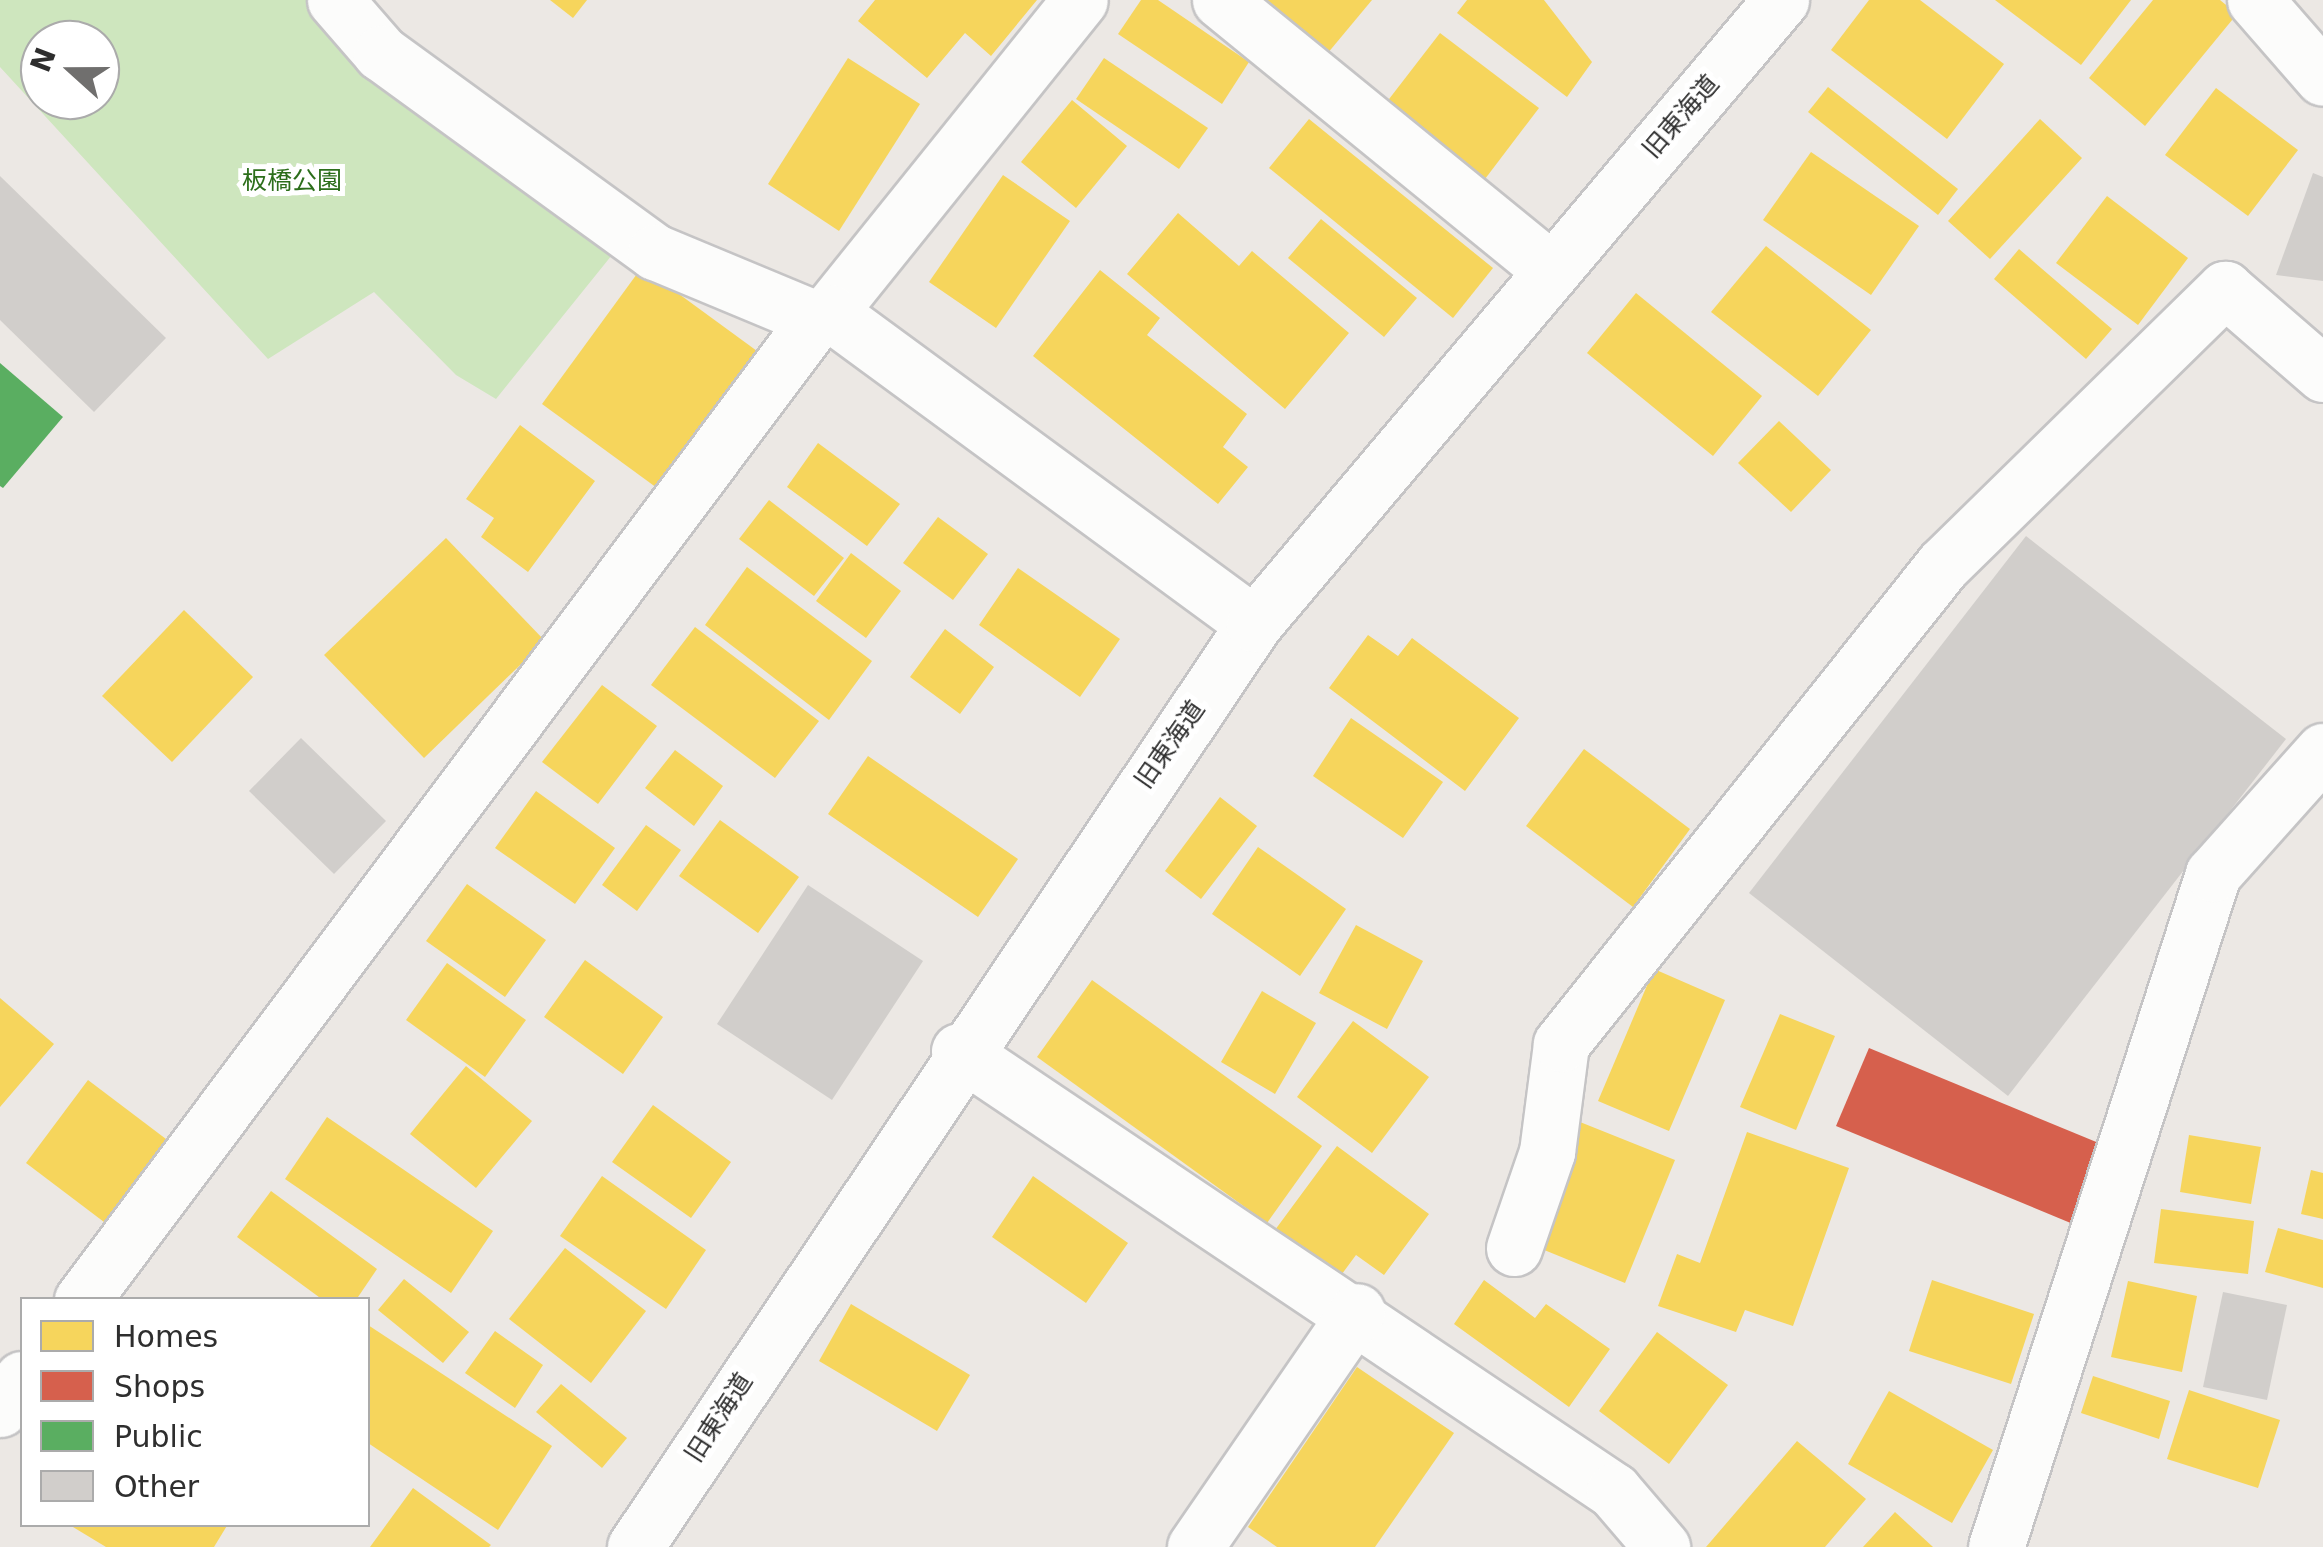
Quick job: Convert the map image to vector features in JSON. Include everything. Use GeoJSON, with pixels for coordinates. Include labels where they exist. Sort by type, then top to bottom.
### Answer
{"type":"FeatureCollection","features":[{"type":"Feature","properties":{"kind":"street"},"geometry":{"type":"LineString","coordinates":[[335,0],[381,53],[655,252],[822,315],[1254,624]]}},
{"type":"Feature","properties":{"kind":"street"},"geometry":{"type":"LineString","coordinates":[[84,1297],[822,315],[1080,0]]}},
{"type":"Feature","properties":{"kind":"street"},"geometry":{"type":"LineString","coordinates":[[1220,0],[1550,269]]}},
{"type":"Feature","properties":{"kind":"street","name":"旧東海道"},"geometry":{"type":"LineString","coordinates":[[635,1547],[960,1051],[1254,624],[1781,0]]}},
{"type":"Feature","properties":{"kind":"street"},"geometry":{"type":"LineString","coordinates":[[2255,0],[2323,78]]}},
{"type":"Feature","properties":{"kind":"street"},"geometry":{"type":"LineString","coordinates":[[1514,1248],[1547,1152],[1561,1044],[1942,565],[2225,289],[2323,374]]}},
{"type":"Feature","properties":{"kind":"street"},"geometry":{"type":"LineString","coordinates":[[1996,1547],[2213,874],[2323,751]]}},
{"type":"Feature","properties":{"kind":"street"},"geometry":{"type":"LineString","coordinates":[[960,1051],[1357,1311],[1614,1491],[1662,1547]]}},
{"type":"Feature","properties":{"kind":"street"},"geometry":{"type":"LineString","coordinates":[[1195,1547],[1357,1311]]}},
{"type":"Feature","properties":{"kind":"street"},"geometry":{"type":"LineString","coordinates":[[0,1409],[20,1382]]}},
{"type":"Feature","properties":{"kind":"green space","name":"板橋公園"},"geometry":{"type":"Polygon","coordinates":[[[0,0],[309,0],[616,250],[496,399],[456,375],[374,292],[268,359],[49,120],[120,120],[120,20],[20,20],[20,89],[0,67],[0,0]]]}},
{"type":"Feature","properties":{"kind":"building: Homes"},"geometry":{"type":"Polygon","coordinates":[[[550,0],[587,0],[573,18],[550,0]]]}},
{"type":"Feature","properties":{"kind":"building: Homes"},"geometry":{"type":"Polygon","coordinates":[[[875,0],[1037,0],[991,56],[965,33],[927,78],[858,21],[875,0]]]}},
{"type":"Feature","properties":{"kind":"building: Homes"},"geometry":{"type":"Polygon","coordinates":[[[1141,0],[1158,0],[1249,62],[1222,104],[1118,34],[1141,0]]]}},
{"type":"Feature","properties":{"kind":"building: Homes"},"geometry":{"type":"Polygon","coordinates":[[[1262,0],[1372,0],[1327,54],[1262,0]]]}},
{"type":"Feature","properties":{"kind":"building: Homes"},"geometry":{"type":"Polygon","coordinates":[[[1467,0],[1544,0],[1592,62],[1567,97],[1457,13],[1467,0]]]}},
{"type":"Feature","properties":{"kind":"building: Homes"},"geometry":{"type":"Polygon","coordinates":[[[1869,0],[1920,0],[2004,64],[1947,139],[1831,50],[1869,0]]]}},
{"type":"Feature","properties":{"kind":"building: Homes"},"geometry":{"type":"Polygon","coordinates":[[[1995,0],[2131,0],[2081,65],[1995,0]]]}},
{"type":"Feature","properties":{"kind":"building: Homes"},"geometry":{"type":"Polygon","coordinates":[[[2153,0],[2220,0],[2237,14],[2145,126],[2089,78],[2153,0]]]}},
{"type":"Feature","properties":{"kind":"building: Homes"},"geometry":{"type":"Polygon","coordinates":[[[1440,33],[1539,108],[1485,179],[1386,103],[1440,33]]]}},
{"type":"Feature","properties":{"kind":"building: Homes"},"geometry":{"type":"Polygon","coordinates":[[[848,58],[920,104],[839,231],[768,184],[848,58]]]}},
{"type":"Feature","properties":{"kind":"building: Homes"},"geometry":{"type":"Polygon","coordinates":[[[1104,58],[1208,128],[1179,169],[1076,99],[1104,58]]]}},
{"type":"Feature","properties":{"kind":"building: Homes"},"geometry":{"type":"Polygon","coordinates":[[[1828,87],[1958,189],[1938,215],[1808,112],[1828,87]]]}},
{"type":"Feature","properties":{"kind":"building: Homes"},"geometry":{"type":"Polygon","coordinates":[[[2216,88],[2298,150],[2248,216],[2165,155],[2216,88]]]}},
{"type":"Feature","properties":{"kind":"building: Homes"},"geometry":{"type":"Polygon","coordinates":[[[1072,100],[1127,146],[1076,208],[1021,162],[1072,100]]]}},
{"type":"Feature","properties":{"kind":"building: Homes"},"geometry":{"type":"Polygon","coordinates":[[[1309,119],[1493,268],[1453,318],[1269,168],[1309,119]]]}},
{"type":"Feature","properties":{"kind":"building: Homes"},"geometry":{"type":"Polygon","coordinates":[[[2040,119],[2082,158],[1990,259],[1948,221],[2040,119]]]}},
{"type":"Feature","properties":{"kind":"building: Homes"},"geometry":{"type":"Polygon","coordinates":[[[1811,152],[1919,226],[1871,295],[1763,220],[1811,152]]]}},
{"type":"Feature","properties":{"kind":"building: Homes"},"geometry":{"type":"Polygon","coordinates":[[[1003,175],[1070,221],[996,328],[929,282],[1003,175]]]}},
{"type":"Feature","properties":{"kind":"building: Homes"},"geometry":{"type":"Polygon","coordinates":[[[2107,196],[2188,258],[2138,325],[2056,263],[2107,196]]]}},
{"type":"Feature","properties":{"kind":"building: Homes"},"geometry":{"type":"Polygon","coordinates":[[[1178,213],[1239,266],[1252,251],[1349,333],[1285,409],[1127,274],[1178,213]]]}},
{"type":"Feature","properties":{"kind":"building: Homes"},"geometry":{"type":"Polygon","coordinates":[[[1321,219],[1417,298],[1384,337],[1288,258],[1321,219]]]}},
{"type":"Feature","properties":{"kind":"building: Homes"},"geometry":{"type":"Polygon","coordinates":[[[1766,246],[1871,330],[1818,396],[1711,312],[1766,246]]]}},
{"type":"Feature","properties":{"kind":"building: Homes"},"geometry":{"type":"Polygon","coordinates":[[[2019,249],[2112,329],[2086,359],[1994,279],[2019,249]]]}},
{"type":"Feature","properties":{"kind":"building: Homes"},"geometry":{"type":"Polygon","coordinates":[[[642,267],[757,351],[657,488],[542,404],[642,267]]]}},
{"type":"Feature","properties":{"kind":"building: Homes"},"geometry":{"type":"Polygon","coordinates":[[[1100,270],[1160,318],[1147,335],[1247,414],[1223,447],[1248,467],[1218,504],[1033,356],[1100,270]]]}},
{"type":"Feature","properties":{"kind":"building: Homes"},"geometry":{"type":"Polygon","coordinates":[[[1636,293],[1762,396],[1713,456],[1587,353],[1636,293]]]}},
{"type":"Feature","properties":{"kind":"building: Homes"},"geometry":{"type":"Polygon","coordinates":[[[1779,421],[1831,470],[1791,512],[1738,463],[1779,421]]]}},
{"type":"Feature","properties":{"kind":"building: Homes"},"geometry":{"type":"Polygon","coordinates":[[[520,425],[595,481],[528,572],[481,537],[494,518],[466,499],[520,425]]]}},
{"type":"Feature","properties":{"kind":"building: Homes"},"geometry":{"type":"Polygon","coordinates":[[[818,443],[900,504],[867,546],[787,487],[818,443]]]}},
{"type":"Feature","properties":{"kind":"building: Homes"},"geometry":{"type":"Polygon","coordinates":[[[769,500],[844,558],[814,596],[739,539],[769,500]]]}},
{"type":"Feature","properties":{"kind":"building: Homes"},"geometry":{"type":"Polygon","coordinates":[[[938,517],[988,554],[953,600],[903,563],[938,517]]]}},
{"type":"Feature","properties":{"kind":"building: Homes"},"geometry":{"type":"Polygon","coordinates":[[[446,538],[545,641],[424,758],[324,655],[446,538]]]}},
{"type":"Feature","properties":{"kind":"building: Homes"},"geometry":{"type":"Polygon","coordinates":[[[851,553],[901,591],[866,638],[816,601],[851,553]]]}},
{"type":"Feature","properties":{"kind":"building: Homes"},"geometry":{"type":"Polygon","coordinates":[[[747,567],[872,661],[829,720],[705,625],[747,567]]]}},
{"type":"Feature","properties":{"kind":"building: Homes"},"geometry":{"type":"Polygon","coordinates":[[[1018,568],[1120,639],[1080,697],[979,625],[1018,568]]]}},
{"type":"Feature","properties":{"kind":"building: Homes"},"geometry":{"type":"Polygon","coordinates":[[[184,610],[253,677],[172,762],[102,696],[184,610]]]}},
{"type":"Feature","properties":{"kind":"building: Homes"},"geometry":{"type":"Polygon","coordinates":[[[695,627],[819,721],[775,778],[651,685],[695,627]]]}},
{"type":"Feature","properties":{"kind":"building: Homes"},"geometry":{"type":"Polygon","coordinates":[[[945,629],[994,667],[960,714],[910,677],[945,629]]]}},
{"type":"Feature","properties":{"kind":"building: Homes"},"geometry":{"type":"Polygon","coordinates":[[[1368,635],[1398,656],[1412,638],[1519,718],[1465,791],[1329,688],[1368,635]]]}},
{"type":"Feature","properties":{"kind":"building: Homes"},"geometry":{"type":"Polygon","coordinates":[[[602,685],[657,726],[598,804],[542,762],[602,685]]]}},
{"type":"Feature","properties":{"kind":"building: Homes"},"geometry":{"type":"Polygon","coordinates":[[[1351,718],[1443,782],[1403,838],[1313,776],[1351,718]]]}},
{"type":"Feature","properties":{"kind":"building: Homes"},"geometry":{"type":"Polygon","coordinates":[[[1584,749],[1690,829],[1633,907],[1526,826],[1584,749]]]}},
{"type":"Feature","properties":{"kind":"building: Homes"},"geometry":{"type":"Polygon","coordinates":[[[675,750],[723,786],[694,826],[645,788],[675,750]]]}},
{"type":"Feature","properties":{"kind":"building: Homes"},"geometry":{"type":"Polygon","coordinates":[[[868,756],[1018,859],[978,917],[828,814],[868,756]]]}},
{"type":"Feature","properties":{"kind":"building: Homes"},"geometry":{"type":"Polygon","coordinates":[[[536,791],[615,848],[575,904],[495,848],[536,791]]]}},
{"type":"Feature","properties":{"kind":"building: Homes"},"geometry":{"type":"Polygon","coordinates":[[[1220,797],[1257,826],[1201,899],[1165,871],[1220,797]]]}},
{"type":"Feature","properties":{"kind":"building: Homes"},"geometry":{"type":"Polygon","coordinates":[[[720,820],[799,877],[758,933],[679,876],[720,820]]]}},
{"type":"Feature","properties":{"kind":"building: Homes"},"geometry":{"type":"Polygon","coordinates":[[[646,825],[681,850],[637,911],[602,885],[646,825]]]}},
{"type":"Feature","properties":{"kind":"building: Homes"},"geometry":{"type":"Polygon","coordinates":[[[1258,847],[1346,909],[1300,976],[1212,914],[1258,847]]]}},
{"type":"Feature","properties":{"kind":"building: Homes"},"geometry":{"type":"Polygon","coordinates":[[[467,884],[546,940],[505,997],[426,941],[467,884]]]}},
{"type":"Feature","properties":{"kind":"building: Homes"},"geometry":{"type":"Polygon","coordinates":[[[1356,925],[1423,961],[1387,1029],[1319,993],[1356,925]]]}},
{"type":"Feature","properties":{"kind":"building: Homes"},"geometry":{"type":"Polygon","coordinates":[[[585,960],[663,1017],[623,1074],[544,1017],[585,960]]]}},
{"type":"Feature","properties":{"kind":"building: Homes"},"geometry":{"type":"Polygon","coordinates":[[[447,963],[526,1020],[485,1077],[406,1020],[447,963]]]}},
{"type":"Feature","properties":{"kind":"building: Homes"},"geometry":{"type":"Polygon","coordinates":[[[1654,969],[1725,1000],[1669,1131],[1598,1101],[1654,969]]]}},
{"type":"Feature","properties":{"kind":"building: Homes"},"geometry":{"type":"Polygon","coordinates":[[[1092,980],[1322,1146],[1267,1223],[1037,1057],[1092,980]]]}},
{"type":"Feature","properties":{"kind":"building: Homes"},"geometry":{"type":"Polygon","coordinates":[[[1262,991],[1316,1023],[1275,1094],[1221,1062],[1262,991]]]}},
{"type":"Feature","properties":{"kind":"building: Homes"},"geometry":{"type":"Polygon","coordinates":[[[0,998],[54,1044],[0,1107],[0,998]]]}},
{"type":"Feature","properties":{"kind":"building: Homes"},"geometry":{"type":"Polygon","coordinates":[[[1780,1014],[1835,1036],[1796,1130],[1740,1107],[1780,1014]]]}},
{"type":"Feature","properties":{"kind":"building: Homes"},"geometry":{"type":"Polygon","coordinates":[[[1353,1021],[1429,1077],[1372,1153],[1297,1097],[1353,1021]]]}},
{"type":"Feature","properties":{"kind":"building: Homes"},"geometry":{"type":"Polygon","coordinates":[[[466,1066],[532,1121],[476,1188],[410,1134],[466,1066]]]}},
{"type":"Feature","properties":{"kind":"building: Homes"},"geometry":{"type":"Polygon","coordinates":[[[88,1080],[166,1139],[104,1222],[26,1163],[88,1080]]]}},
{"type":"Feature","properties":{"kind":"building: Homes"},"geometry":{"type":"Polygon","coordinates":[[[653,1105],[731,1162],[691,1218],[612,1162],[653,1105]]]}},
{"type":"Feature","properties":{"kind":"building: Homes"},"geometry":{"type":"Polygon","coordinates":[[[327,1117],[493,1231],[451,1293],[285,1179],[327,1117]]]}},
{"type":"Feature","properties":{"kind":"building: Homes"},"geometry":{"type":"Polygon","coordinates":[[[1580,1122],[1675,1160],[1625,1283],[1532,1245],[1580,1122]]]}},
{"type":"Feature","properties":{"kind":"building: Homes"},"geometry":{"type":"Polygon","coordinates":[[[1747,1132],[1849,1168],[1793,1326],[1745,1310],[1736,1332],[1658,1306],[1677,1254],[1700,1263],[1747,1132]]]}},
{"type":"Feature","properties":{"kind":"building: Homes"},"geometry":{"type":"Polygon","coordinates":[[[2189,1135],[2261,1147],[2251,1204],[2180,1192],[2189,1135]]]}},
{"type":"Feature","properties":{"kind":"building: Homes"},"geometry":{"type":"Polygon","coordinates":[[[1337,1146],[1429,1214],[1384,1275],[1356,1255],[1339,1278],[1275,1230],[1337,1146]]]}},
{"type":"Feature","properties":{"kind":"building: Homes"},"geometry":{"type":"Polygon","coordinates":[[[2311,1170],[2323,1173],[2323,1219],[2301,1214],[2311,1170]]]}},
{"type":"Feature","properties":{"kind":"building: Homes"},"geometry":{"type":"Polygon","coordinates":[[[602,1176],[706,1250],[666,1309],[560,1236],[602,1176]]]}},
{"type":"Feature","properties":{"kind":"building: Homes"},"geometry":{"type":"Polygon","coordinates":[[[1033,1176],[1128,1243],[1086,1303],[992,1237],[1033,1176]]]}},
{"type":"Feature","properties":{"kind":"building: Homes"},"geometry":{"type":"Polygon","coordinates":[[[271,1191],[377,1269],[358,1297],[319,1297],[237,1237],[271,1191]]]}},
{"type":"Feature","properties":{"kind":"building: Homes"},"geometry":{"type":"Polygon","coordinates":[[[2161,1209],[2254,1221],[2248,1274],[2154,1263],[2161,1209]]]}},
{"type":"Feature","properties":{"kind":"building: Homes"},"geometry":{"type":"Polygon","coordinates":[[[2278,1228],[2323,1240],[2323,1288],[2265,1272],[2278,1228]]]}},
{"type":"Feature","properties":{"kind":"building: Homes"},"geometry":{"type":"Polygon","coordinates":[[[565,1248],[646,1311],[591,1383],[509,1319],[565,1248]]]}},
{"type":"Feature","properties":{"kind":"building: Homes"},"geometry":{"type":"Polygon","coordinates":[[[404,1279],[469,1332],[443,1363],[378,1310],[404,1279]]]}},
{"type":"Feature","properties":{"kind":"building: Homes"},"geometry":{"type":"Polygon","coordinates":[[[1484,1280],[1535,1318],[1546,1304],[1610,1349],[1569,1407],[1454,1324],[1484,1280]]]}},
{"type":"Feature","properties":{"kind":"building: Homes"},"geometry":{"type":"Polygon","coordinates":[[[1932,1280],[2034,1314],[2011,1384],[1909,1351],[1932,1280]]]}},
{"type":"Feature","properties":{"kind":"building: Homes"},"geometry":{"type":"Polygon","coordinates":[[[2128,1281],[2197,1296],[2182,1372],[2111,1357],[2128,1281]]]}},
{"type":"Feature","properties":{"kind":"building: Homes"},"geometry":{"type":"Polygon","coordinates":[[[851,1304],[970,1375],[937,1431],[819,1361],[851,1304]]]}},
{"type":"Feature","properties":{"kind":"building: Homes"},"geometry":{"type":"Polygon","coordinates":[[[370,1326],[552,1446],[498,1530],[370,1444],[370,1326]]]}},
{"type":"Feature","properties":{"kind":"building: Homes"},"geometry":{"type":"Polygon","coordinates":[[[495,1331],[543,1365],[515,1408],[465,1373],[495,1331]]]}},
{"type":"Feature","properties":{"kind":"building: Homes"},"geometry":{"type":"Polygon","coordinates":[[[1657,1332],[1728,1385],[1669,1464],[1599,1411],[1657,1332]]]}},
{"type":"Feature","properties":{"kind":"building: Homes"},"geometry":{"type":"Polygon","coordinates":[[[1357,1367],[1454,1433],[1375,1547],[1277,1547],[1248,1527],[1357,1367]]]}},
{"type":"Feature","properties":{"kind":"building: Homes"},"geometry":{"type":"Polygon","coordinates":[[[2093,1376],[2170,1401],[2159,1439],[2081,1413],[2093,1376]]]}},
{"type":"Feature","properties":{"kind":"building: Homes"},"geometry":{"type":"Polygon","coordinates":[[[561,1384],[627,1438],[602,1468],[536,1412],[561,1384]]]}},
{"type":"Feature","properties":{"kind":"building: Homes"},"geometry":{"type":"Polygon","coordinates":[[[2189,1390],[2280,1420],[2258,1488],[2167,1459],[2189,1390]]]}},
{"type":"Feature","properties":{"kind":"building: Homes"},"geometry":{"type":"Polygon","coordinates":[[[1889,1391],[1993,1450],[1952,1523],[1848,1464],[1889,1391]]]}},
{"type":"Feature","properties":{"kind":"building: Homes"},"geometry":{"type":"Polygon","coordinates":[[[1797,1441],[1866,1499],[1825,1547],[1706,1547],[1797,1441]]]}},
{"type":"Feature","properties":{"kind":"building: Homes"},"geometry":{"type":"Polygon","coordinates":[[[413,1488],[491,1545],[370,1547],[413,1488]]]}},
{"type":"Feature","properties":{"kind":"building: Homes"},"geometry":{"type":"Polygon","coordinates":[[[1895,1512],[1933,1547],[1863,1547],[1895,1512]]]}},
{"type":"Feature","properties":{"kind":"building: Homes"},"geometry":{"type":"Polygon","coordinates":[[[73,1527],[226,1527],[214,1547],[106,1547],[73,1527]]]}},
{"type":"Feature","properties":{"kind":"building: Shops"},"geometry":{"type":"Polygon","coordinates":[[[1869,1048],[2106,1146],[2073,1224],[1836,1126],[1869,1048]]]}},
{"type":"Feature","properties":{"kind":"building: Public"},"geometry":{"type":"Polygon","coordinates":[[[0,363],[63,417],[3,488],[0,486],[0,363]]]}},
{"type":"Feature","properties":{"kind":"building: Other"},"geometry":{"type":"Polygon","coordinates":[[[2313,173],[2323,177],[2323,281],[2276,275],[2313,173]]]}},
{"type":"Feature","properties":{"kind":"building: Other"},"geometry":{"type":"Polygon","coordinates":[[[0,176],[166,338],[94,412],[0,320],[0,176]]]}},
{"type":"Feature","properties":{"kind":"building: Other"},"geometry":{"type":"Polygon","coordinates":[[[2026,536],[2286,739],[2008,1096],[1749,893],[2026,536]]]}},
{"type":"Feature","properties":{"kind":"building: Other"},"geometry":{"type":"Polygon","coordinates":[[[301,738],[386,821],[334,874],[249,791],[301,738]]]}},
{"type":"Feature","properties":{"kind":"building: Other"},"geometry":{"type":"Polygon","coordinates":[[[808,885],[923,961],[832,1100],[717,1024],[808,885]]]}},
{"type":"Feature","properties":{"kind":"building: Other"},"geometry":{"type":"Polygon","coordinates":[[[2223,1292],[2287,1305],[2267,1400],[2203,1387],[2223,1292]]]}}]}
